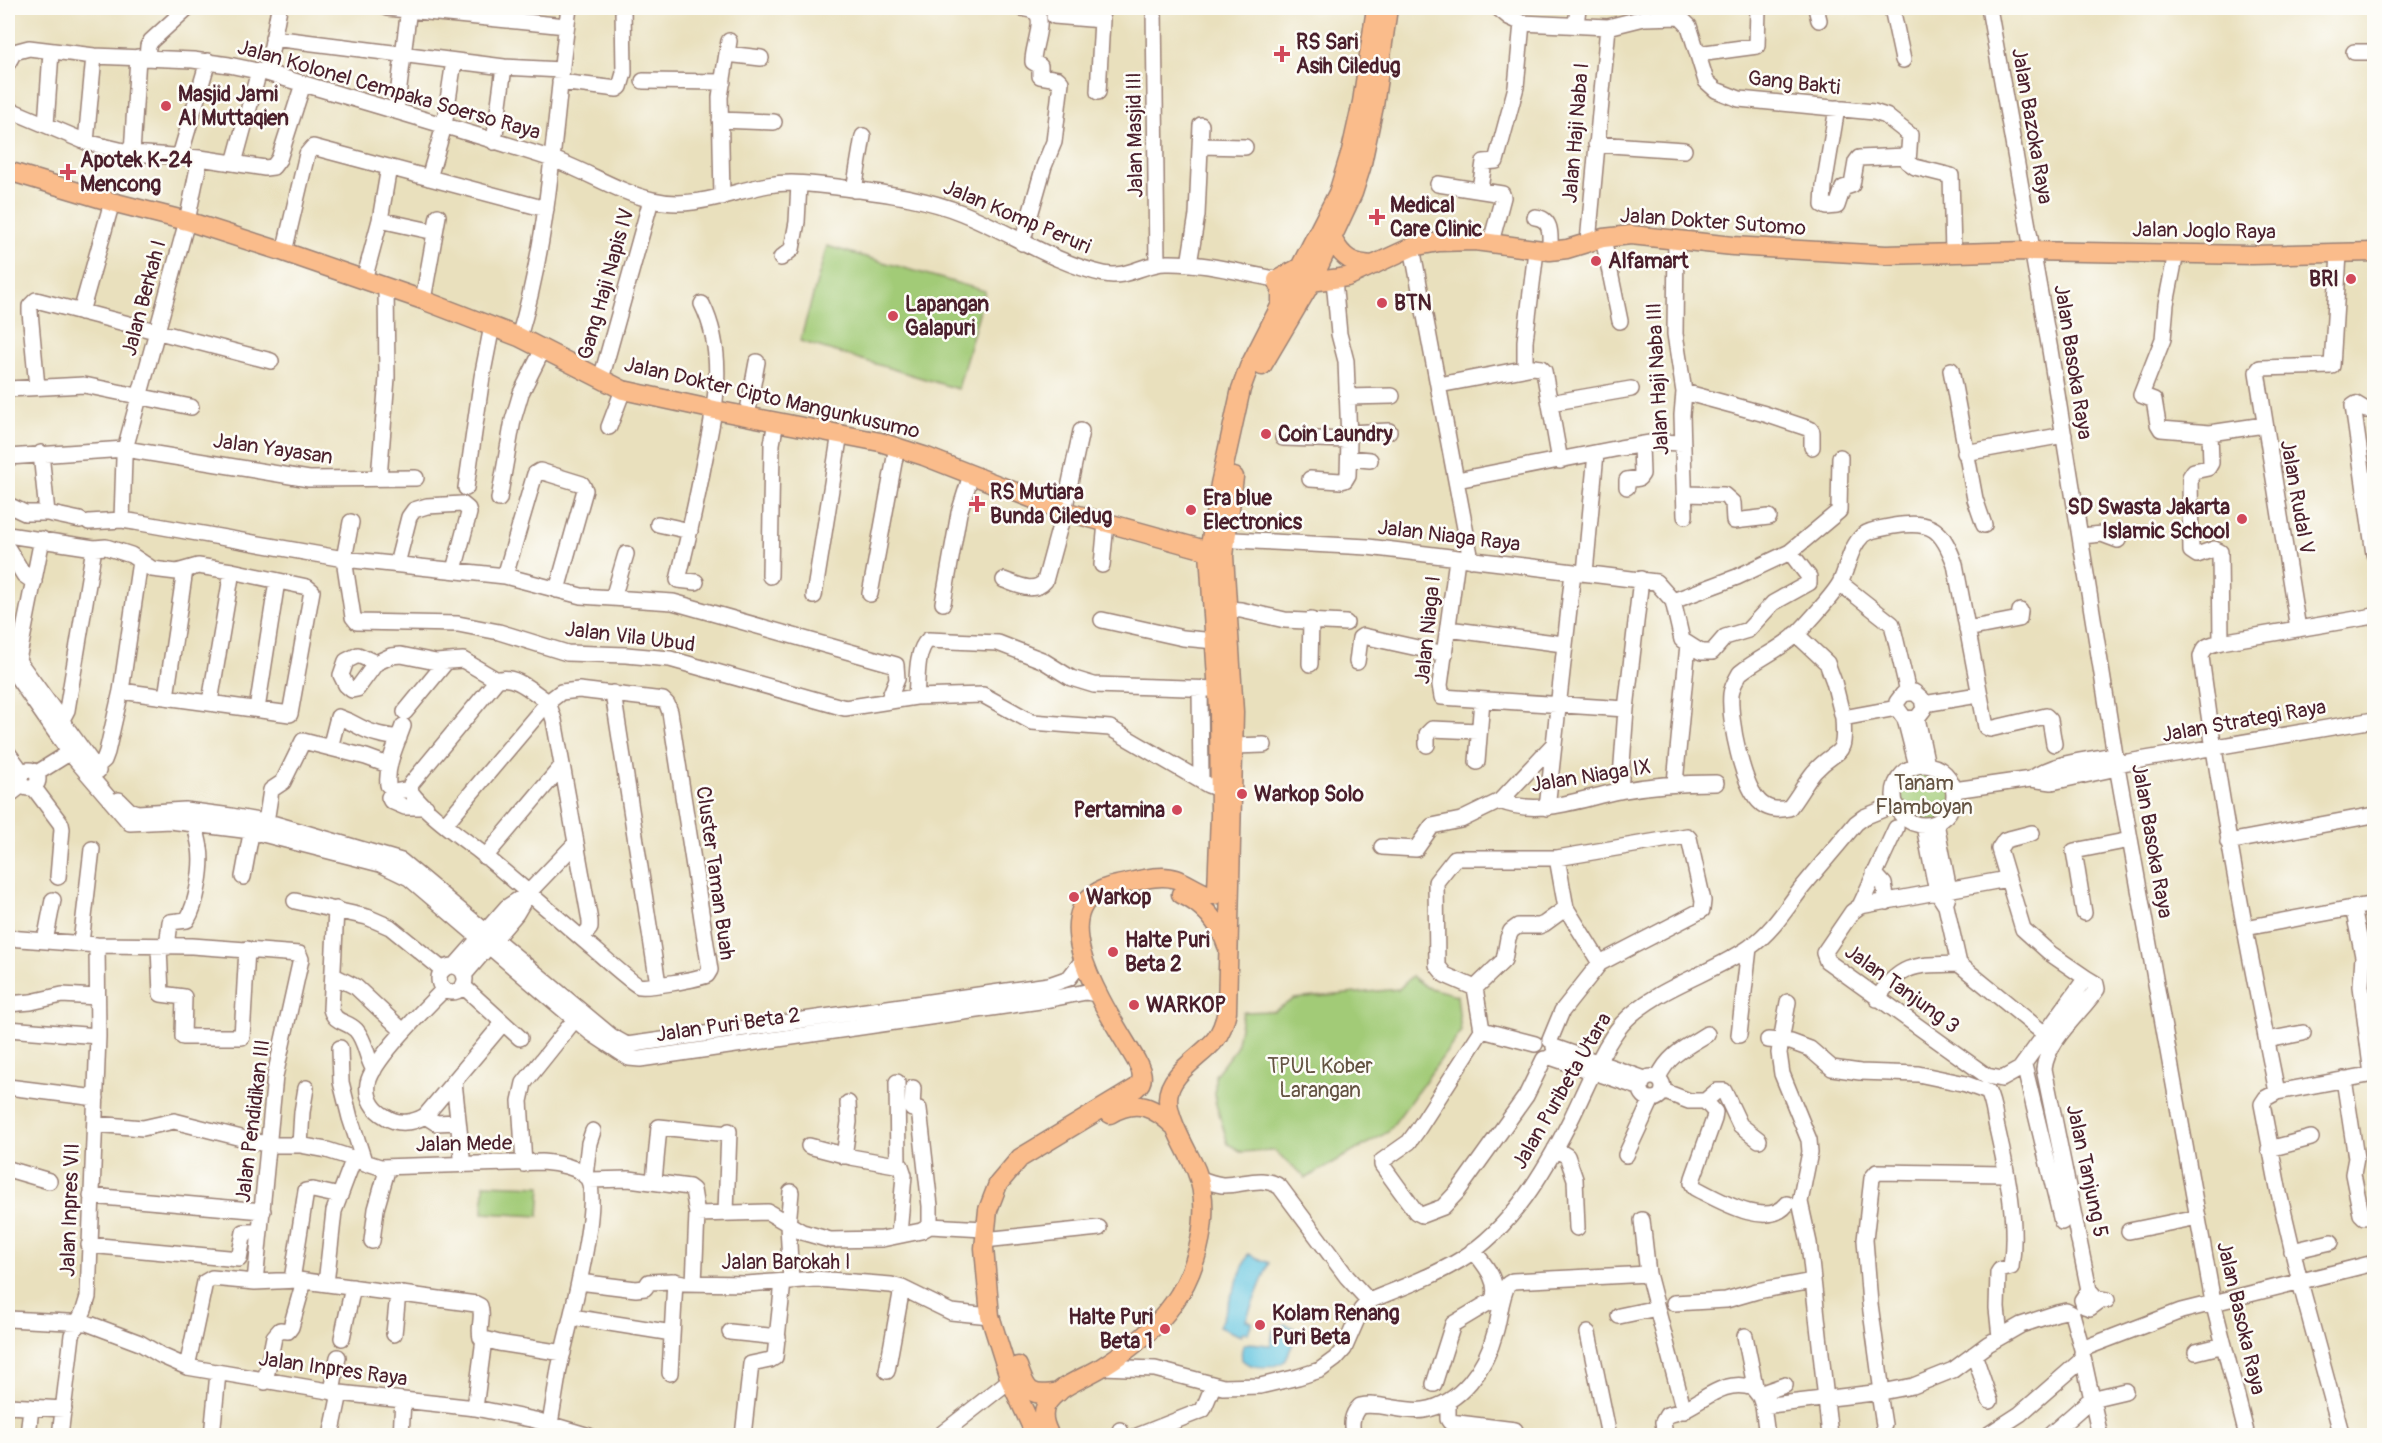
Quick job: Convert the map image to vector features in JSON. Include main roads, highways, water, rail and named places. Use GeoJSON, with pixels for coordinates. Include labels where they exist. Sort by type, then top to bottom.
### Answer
{"type":"FeatureCollection","features":[{"type":"Feature","properties":{"kind":"main road"},"geometry":{"type":"LineString","coordinates":[[1226,791],[1209,689],[1215,641],[1217,547],[1255,383],[1287,309],[1295,278],[1338,192],[1351,151],[1362,102],[1376,8]]}},
{"type":"Feature","properties":{"kind":"main road"},"geometry":{"type":"LineString","coordinates":[[1287,309],[1281,289],[1332,240],[1350,202],[1361,168],[1376,98],[1388,8]]}},
{"type":"Feature","properties":{"kind":"main road","name":"Jalan Dokter Cipto Mangunkusumo"},"geometry":{"type":"LineString","coordinates":[[8,171],[112,202],[187,221],[423,300],[519,337],[623,390],[897,446],[1064,511],[1106,523],[1217,547]]}},
{"type":"Feature","properties":{"kind":"main road","name":"Jalan Dokter Sutomo"},"geometry":{"type":"LineString","coordinates":[[1295,278],[1332,280],[1356,274],[1412,248],[1460,240],[1491,242],[1543,251],[1567,249],[1596,240],[1631,234],[1733,246],[1827,253],[1886,255],[2030,251]]}},
{"type":"Feature","properties":{"kind":"main road"},"geometry":{"type":"LineString","coordinates":[[1332,240],[1345,258],[1360,264],[1374,265]]}},
{"type":"Feature","properties":{"kind":"main road","name":"Jalan Joglo Raya"},"geometry":{"type":"LineString","coordinates":[[2030,251],[2252,255],[2374,252]]}},
{"type":"Feature","properties":{"kind":"main road"},"geometry":{"type":"LineString","coordinates":[[1287,309],[1332,280]]}},
{"type":"Feature","properties":{"kind":"main road"},"geometry":{"type":"LineString","coordinates":[[1050,1436],[1044,1422],[1044,1411],[1048,1403],[1059,1392],[1102,1367],[1152,1330],[1180,1293],[1200,1236],[1203,1199],[1198,1178],[1169,1105],[1169,1089],[1215,1040],[1227,1011],[1229,955],[1224,888],[1226,791],[1234,746],[1234,712],[1227,609],[1217,547]]}},
{"type":"Feature","properties":{"kind":"main road"},"geometry":{"type":"LineString","coordinates":[[1036,1436],[1010,1380],[990,1316],[984,1235],[988,1210],[1003,1176],[1020,1158],[1139,1086],[1142,1079],[1139,1064],[1097,994],[1083,960],[1078,931],[1079,918],[1086,902],[1100,890],[1133,882],[1170,877],[1210,896],[1224,888]]}},
{"type":"Feature","properties":{"kind":"main road"},"geometry":{"type":"LineString","coordinates":[[1133,882],[1169,889],[1198,904],[1219,927],[1229,955]]}},
{"type":"Feature","properties":{"kind":"main road"},"geometry":{"type":"LineString","coordinates":[[988,1210],[1005,1184],[1028,1163],[1118,1109],[1134,1105],[1148,1108],[1177,1128]]}},
{"type":"Feature","properties":{"kind":"main road"},"geometry":{"type":"LineString","coordinates":[[986,1271],[1026,1386],[1037,1394],[1059,1392]]}},
{"type":"Feature","properties":{"kind":"water"},"geometry":{"type":"Polygon","coordinates":[[[1248,1254],[1269,1263],[1246,1320],[1252,1322],[1248,1333],[1243,1332],[1241,1336],[1219,1327],[1248,1254]]]}},
{"type":"Feature","properties":{"kind":"water"},"geometry":{"type":"Polygon","coordinates":[[[1285,1324],[1294,1328],[1296,1337],[1285,1361],[1263,1367],[1242,1360],[1243,1347],[1246,1344],[1271,1345],[1273,1330],[1285,1324]]]}},
{"type":"Feature","properties":{"kind":"place","name":"RS Sari Asih Ciledug"},"geometry":{"type":"Point","coordinates":[1282,54]}},
{"type":"Feature","properties":{"kind":"place","name":"Masjid Jami Al Muttaqien"},"geometry":{"type":"Point","coordinates":[166,106]}},
{"type":"Feature","properties":{"kind":"place","name":"Apotek K-24 Mencong"},"geometry":{"type":"Point","coordinates":[68,172]}},
{"type":"Feature","properties":{"kind":"place","name":"Medical Care Clinic"},"geometry":{"type":"Point","coordinates":[1377,217]}},
{"type":"Feature","properties":{"kind":"place","name":"Alfamart"},"geometry":{"type":"Point","coordinates":[1596,261]}},
{"type":"Feature","properties":{"kind":"place","name":"BRI"},"geometry":{"type":"Point","coordinates":[2351,279]}},
{"type":"Feature","properties":{"kind":"place","name":"BTN"},"geometry":{"type":"Point","coordinates":[1382,303]}},
{"type":"Feature","properties":{"kind":"place","name":"Lapangan Galapuri"},"geometry":{"type":"Point","coordinates":[893,316]}},
{"type":"Feature","properties":{"kind":"place","name":"Coin Laundry"},"geometry":{"type":"Point","coordinates":[1266,434]}},
{"type":"Feature","properties":{"kind":"place","name":"RS Mutiara Bunda Ciledug"},"geometry":{"type":"Point","coordinates":[977,504]}},
{"type":"Feature","properties":{"kind":"place","name":"Era blue Electronics"},"geometry":{"type":"Point","coordinates":[1191,510]}},
{"type":"Feature","properties":{"kind":"place","name":"SD Swasta Jakarta Islamic School"},"geometry":{"type":"Point","coordinates":[2242,519]}},
{"type":"Feature","properties":{"kind":"place","name":"Warkop Solo"},"geometry":{"type":"Point","coordinates":[1242,794]}},
{"type":"Feature","properties":{"kind":"place","name":"Pertamina"},"geometry":{"type":"Point","coordinates":[1177,810]}},
{"type":"Feature","properties":{"kind":"place","name":"Warkop"},"geometry":{"type":"Point","coordinates":[1074,897]}},
{"type":"Feature","properties":{"kind":"place","name":"Halte Puri Beta 2"},"geometry":{"type":"Point","coordinates":[1113,952]}},
{"type":"Feature","properties":{"kind":"place","name":"WARKOP"},"geometry":{"type":"Point","coordinates":[1134,1005]}},
{"type":"Feature","properties":{"kind":"place","name":"Kolam Renang Puri Beta"},"geometry":{"type":"Point","coordinates":[1260,1325]}},
{"type":"Feature","properties":{"kind":"place","name":"Halte Puri Beta 1"},"geometry":{"type":"Point","coordinates":[1165,1329]}},
{"type":"Feature","properties":{"kind":"park label","name":"Tanam Flamboyan"},"geometry":{"type":"Point","coordinates":[1924,795]}},
{"type":"Feature","properties":{"kind":"park label","name":"TPUL Kober Larangan"},"geometry":{"type":"Point","coordinates":[1320,1078]}}]}
